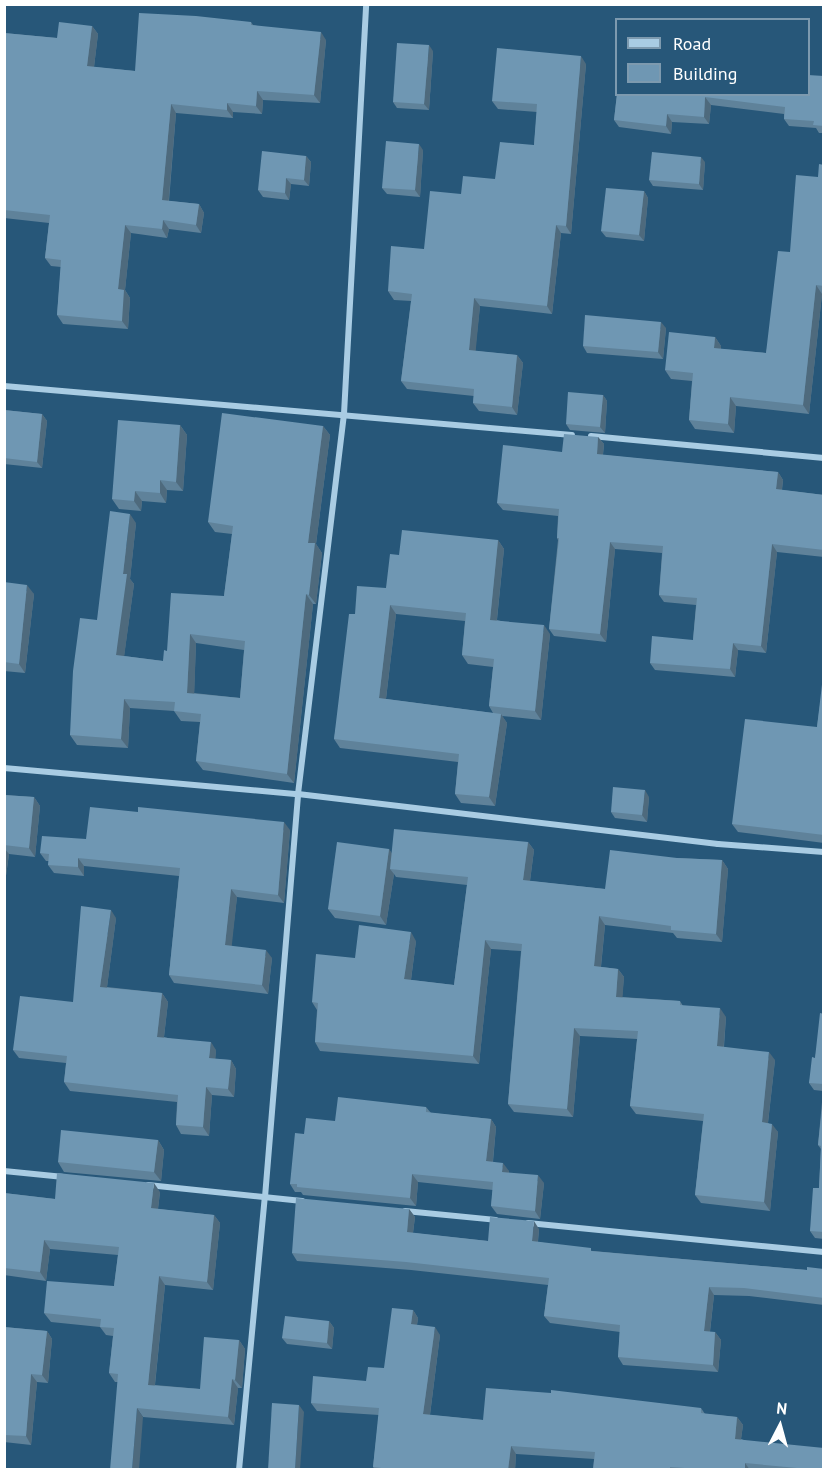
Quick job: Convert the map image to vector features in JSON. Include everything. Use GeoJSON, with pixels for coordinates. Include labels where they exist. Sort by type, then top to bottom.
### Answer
{"type":"FeatureCollection","features":[{"type":"Feature","properties":{"kind":"street"},"geometry":{"type":"LineString","coordinates":[[239,1470],[265,1197],[298,794],[344,414],[366,4]]}},
{"type":"Feature","properties":{"kind":"street"},"geometry":{"type":"LineString","coordinates":[[4,386],[344,414],[824,458]]}},
{"type":"Feature","properties":{"kind":"street"},"geometry":{"type":"LineString","coordinates":[[4,768],[298,794],[718,844],[824,852]]}},
{"type":"Feature","properties":{"kind":"street"},"geometry":{"type":"LineString","coordinates":[[4,1171],[76,1178]]}},
{"type":"Feature","properties":{"kind":"street"},"geometry":{"type":"LineString","coordinates":[[135,1184],[313,1202]]}},
{"type":"Feature","properties":{"kind":"street"},"geometry":{"type":"LineString","coordinates":[[396,1210],[502,1220]]}},
{"type":"Feature","properties":{"kind":"street"},"geometry":{"type":"LineString","coordinates":[[514,1221],[824,1252]]}},
{"type":"Feature","properties":{"kind":"building"},"geometry":{"type":"Polygon","coordinates":[[[139,13],[196,16],[251,22],[251,25],[321,32],[314,95],[257,91],[256,106],[227,103],[227,110],[171,104],[162,200],[199,204],[196,225],[163,220],[162,229],[125,225],[118,289],[124,290],[122,321],[57,315],[61,260],[45,258],[50,215],[4,210],[4,33],[57,38],[59,22],[92,26],[87,66],[135,71],[139,13]]]}},
{"type":"Feature","properties":{"kind":"building"},"geometry":{"type":"Polygon","coordinates":[[[397,43],[429,45],[424,104],[393,102],[397,43]]]}},
{"type":"Feature","properties":{"kind":"building"},"geometry":{"type":"Polygon","coordinates":[[[497,48],[581,56],[566,226],[556,225],[547,306],[474,298],[469,350],[517,355],[512,407],[473,403],[474,389],[401,381],[412,294],[388,291],[391,246],[424,249],[430,191],[461,194],[463,176],[495,179],[500,142],[534,145],[537,104],[492,101],[497,48]]]}},
{"type":"Feature","properties":{"kind":"building"},"geometry":{"type":"Polygon","coordinates":[[[810,75],[824,76],[824,126],[813,125],[814,121],[784,119],[785,107],[705,97],[704,117],[667,114],[666,126],[614,120],[617,96],[810,96],[810,75]]]}},
{"type":"Feature","properties":{"kind":"building"},"geometry":{"type":"Polygon","coordinates":[[[386,141],[419,144],[415,190],[382,188],[386,141]]]}},
{"type":"Feature","properties":{"kind":"building"},"geometry":{"type":"Polygon","coordinates":[[[262,151],[306,156],[304,180],[286,178],[285,193],[258,190],[262,151]]]}},
{"type":"Feature","properties":{"kind":"building"},"geometry":{"type":"Polygon","coordinates":[[[652,152],[701,157],[699,184],[649,180],[652,152]]]}},
{"type":"Feature","properties":{"kind":"building"},"geometry":{"type":"Polygon","coordinates":[[[819,164],[824,165],[824,286],[816,285],[803,405],[730,397],[728,424],[689,420],[693,373],[665,370],[669,332],[715,337],[714,348],[766,353],[778,251],[790,252],[796,175],[818,177],[819,164]]]}},
{"type":"Feature","properties":{"kind":"building"},"geometry":{"type":"Polygon","coordinates":[[[606,188],[644,191],[639,235],[601,231],[606,188]]]}},
{"type":"Feature","properties":{"kind":"building"},"geometry":{"type":"Polygon","coordinates":[[[585,315],[661,322],[658,352],[583,346],[585,315]]]}},
{"type":"Feature","properties":{"kind":"building"},"geometry":{"type":"Polygon","coordinates":[[[568,392],[603,395],[600,427],[566,424],[568,392]]]}},
{"type":"Feature","properties":{"kind":"building"},"geometry":{"type":"Polygon","coordinates":[[[4,410],[42,414],[37,462],[4,458],[4,410]]]}},
{"type":"Feature","properties":{"kind":"building"},"geometry":{"type":"Polygon","coordinates":[[[222,413],[323,426],[308,543],[315,543],[309,595],[306,594],[287,774],[196,761],[201,714],[174,711],[175,702],[124,699],[121,739],[70,735],[73,671],[80,618],[97,620],[110,511],[130,514],[123,574],[127,574],[116,655],[163,661],[164,650],[167,651],[171,593],[224,596],[233,526],[208,522],[222,413]],[[190,634],[187,693],[240,698],[245,641],[190,634]]]}},
{"type":"Feature","properties":{"kind":"building"},"geometry":{"type":"Polygon","coordinates":[[[118,420],[180,425],[176,482],[160,480],[160,493],[135,491],[134,501],[112,499],[118,420]]]}},
{"type":"Feature","properties":{"kind":"building"},"geometry":{"type":"Polygon","coordinates":[[[564,434],[598,437],[597,454],[778,472],[776,489],[824,495],[824,550],[772,544],[761,646],[733,643],[730,669],[650,663],[652,636],[693,640],[697,598],[659,595],[663,546],[610,542],[600,634],[549,629],[559,538],[557,538],[559,509],[497,503],[503,445],[562,452],[564,434]]]}},
{"type":"Feature","properties":{"kind":"building"},"geometry":{"type":"Polygon","coordinates":[[[402,530],[498,540],[490,620],[544,625],[535,711],[489,706],[494,659],[462,655],[466,613],[390,605],[379,698],[501,714],[489,797],[455,794],[459,754],[334,739],[349,614],[355,614],[357,586],[386,588],[390,554],[399,555],[402,530]]]}},
{"type":"Feature","properties":{"kind":"building"},"geometry":{"type":"Polygon","coordinates":[[[4,582],[27,585],[19,664],[4,662],[4,582]]]}},
{"type":"Feature","properties":{"kind":"building"},"geometry":{"type":"Polygon","coordinates":[[[823,676],[824,835],[732,824],[745,719],[817,727],[823,676]]]}},
{"type":"Feature","properties":{"kind":"building"},"geometry":{"type":"Polygon","coordinates":[[[613,787],[645,790],[642,815],[611,812],[613,787]]]}},
{"type":"Feature","properties":{"kind":"building"},"geometry":{"type":"Polygon","coordinates":[[[4,795],[34,797],[29,848],[4,845],[4,795]]]}},
{"type":"Feature","properties":{"kind":"building"},"geometry":{"type":"Polygon","coordinates":[[[90,807],[138,812],[138,807],[284,822],[278,895],[231,889],[225,945],[266,950],[262,985],[169,975],[180,868],[78,858],[78,867],[48,865],[49,854],[40,853],[42,836],[86,839],[90,807]]]}},
{"type":"Feature","properties":{"kind":"building"},"geometry":{"type":"Polygon","coordinates":[[[394,829],[528,842],[523,880],[605,889],[610,850],[677,858],[722,860],[716,934],[671,930],[671,926],[599,916],[594,966],[618,969],[616,997],[680,1001],[680,1005],[720,1008],[717,1046],[769,1052],[762,1122],[772,1124],[764,1202],[695,1195],[704,1114],[630,1106],[638,1031],[574,1028],[567,1109],[508,1104],[522,944],[485,940],[473,1056],[315,1042],[318,1003],[312,1002],[316,954],[355,958],[359,925],[411,932],[404,979],[454,985],[468,877],[390,869],[394,829]]]}},
{"type":"Feature","properties":{"kind":"building"},"geometry":{"type":"Polygon","coordinates":[[[337,842],[389,849],[380,916],[328,909],[337,842]]]}},
{"type":"Feature","properties":{"kind":"building"},"geometry":{"type":"Polygon","coordinates":[[[81,906],[111,910],[100,987],[162,993],[157,1037],[211,1042],[209,1058],[231,1060],[228,1089],[206,1087],[203,1127],[176,1125],[178,1095],[64,1082],[67,1056],[13,1050],[20,996],[73,1002],[81,906]]]}},
{"type":"Feature","properties":{"kind":"building"},"geometry":{"type":"Polygon","coordinates":[[[820,1013],[824,1014],[824,1084],[809,1083],[812,1057],[815,1058],[820,1013]]]}},
{"type":"Feature","properties":{"kind":"building"},"geometry":{"type":"Polygon","coordinates":[[[824,1090],[824,1232],[810,1231],[813,1188],[819,1188],[821,1146],[818,1145],[824,1090]]]}},
{"type":"Feature","properties":{"kind":"building"},"geometry":{"type":"Polygon","coordinates":[[[338,1097],[426,1107],[426,1112],[491,1119],[486,1161],[503,1163],[502,1172],[538,1175],[535,1211],[491,1206],[493,1182],[412,1174],[410,1198],[297,1187],[297,1184],[290,1184],[295,1133],[304,1134],[306,1118],[335,1121],[338,1097]]]}},
{"type":"Feature","properties":{"kind":"building"},"geometry":{"type":"Polygon","coordinates":[[[61,1130],[158,1140],[154,1172],[58,1162],[61,1130]]]}},
{"type":"Feature","properties":{"kind":"building"},"geometry":{"type":"Polygon","coordinates":[[[57,1173],[154,1183],[151,1208],[214,1215],[207,1282],[159,1276],[148,1385],[200,1389],[204,1337],[239,1340],[228,1417],[137,1408],[132,1470],[110,1470],[118,1374],[109,1373],[114,1328],[100,1327],[101,1319],[44,1313],[47,1281],[114,1286],[119,1247],[44,1240],[40,1272],[4,1268],[4,1193],[55,1199],[57,1173]]]}},
{"type":"Feature","properties":{"kind":"building"},"geometry":{"type":"Polygon","coordinates":[[[296,1198],[409,1209],[407,1232],[488,1241],[490,1217],[534,1221],[532,1241],[591,1248],[591,1251],[807,1270],[807,1267],[824,1269],[824,1298],[744,1288],[709,1287],[704,1331],[715,1332],[713,1365],[618,1357],[620,1325],[544,1316],[549,1278],[406,1262],[292,1253],[296,1198]]]}},
{"type":"Feature","properties":{"kind":"building"},"geometry":{"type":"Polygon","coordinates":[[[392,1308],[413,1310],[411,1324],[435,1327],[423,1414],[483,1420],[486,1388],[551,1393],[551,1390],[701,1408],[701,1413],[737,1417],[735,1439],[824,1448],[824,1470],[796,1470],[797,1468],[745,1463],[745,1470],[670,1467],[670,1470],[593,1470],[595,1452],[511,1446],[508,1470],[399,1470],[373,1467],[379,1408],[311,1403],[313,1376],[366,1381],[368,1367],[384,1368],[392,1308]]]}},
{"type":"Feature","properties":{"kind":"building"},"geometry":{"type":"Polygon","coordinates":[[[285,1316],[329,1321],[327,1343],[282,1338],[285,1316]]]}},
{"type":"Feature","properties":{"kind":"building"},"geometry":{"type":"Polygon","coordinates":[[[4,1327],[47,1331],[42,1375],[31,1374],[26,1436],[4,1435],[4,1327]]]}},
{"type":"Feature","properties":{"kind":"building"},"geometry":{"type":"Polygon","coordinates":[[[272,1403],[299,1405],[295,1470],[268,1470],[272,1403]]]}}]}
